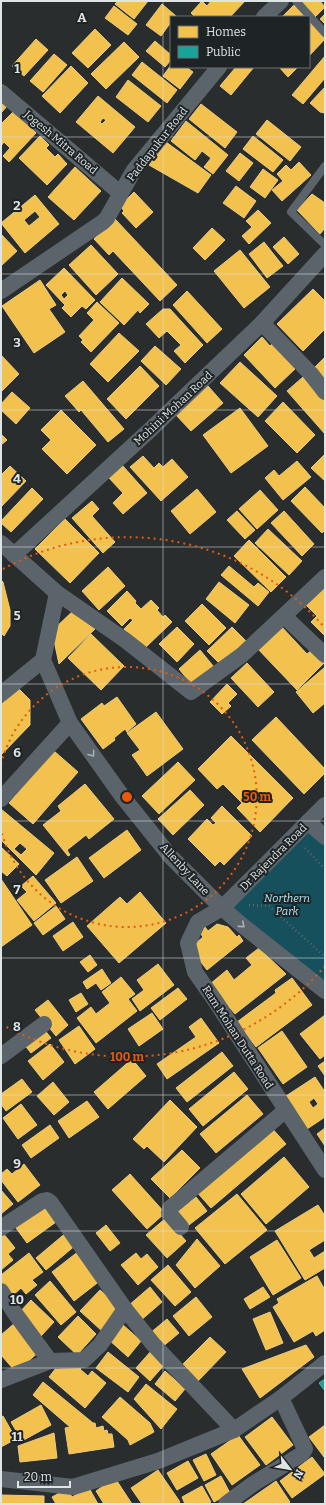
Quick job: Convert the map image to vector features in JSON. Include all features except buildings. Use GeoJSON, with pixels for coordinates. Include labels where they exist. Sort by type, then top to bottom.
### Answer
{"type":"FeatureCollection","features":[{"type":"Feature","properties":{"kind":"street"},"geometry":{"type":"LineString","coordinates":[[265,16],[280,1]]}},
{"type":"Feature","properties":{"kind":"street","name":"Paddapukur Road"},"geometry":{"type":"LineString","coordinates":[[1,291],[107,218],[134,170],[218,68]]}},
{"type":"Feature","properties":{"kind":"street","name":"Jogesh Mitra Road"},"geometry":{"type":"LineString","coordinates":[[1,92],[120,193]]}},
{"type":"Feature","properties":{"kind":"street","name":"Mohini Mohan Road"},"geometry":{"type":"LineString","coordinates":[[14,555],[151,429],[262,323],[325,254]]}},
{"type":"Feature","properties":{"kind":"street"},"geometry":{"type":"LineString","coordinates":[[262,323],[311,374],[325,392]]}},
{"type":"Feature","properties":{"kind":"street"},"geometry":{"type":"LineString","coordinates":[[1,543],[57,593],[126,640],[191,692],[242,654],[325,578]]}},
{"type":"Feature","properties":{"kind":"street"},"geometry":{"type":"LineString","coordinates":[[1,694],[43,660],[57,593]]}},
{"type":"Feature","properties":{"kind":"street"},"geometry":{"type":"LineString","coordinates":[[284,616],[325,655]]}},
{"type":"Feature","properties":{"kind":"street","name":"Allenby Lane"},"geometry":{"type":"LineString","coordinates":[[43,660],[70,723],[122,796],[170,856],[222,908],[325,991]]}},
{"type":"Feature","properties":{"kind":"street"},"geometry":{"type":"LineString","coordinates":[[1,799],[70,723]]}},
{"type":"Feature","properties":{"kind":"street","name":"Dr Rajendra Road"},"geometry":{"type":"LineString","coordinates":[[222,908],[325,805]]}},
{"type":"Feature","properties":{"kind":"street"},"geometry":{"type":"LineString","coordinates":[[308,822],[325,837]]}},
{"type":"Feature","properties":{"kind":"street","name":"Ram Mohan Dutta Road"},"geometry":{"type":"LineString","coordinates":[[222,908],[198,922],[188,943],[195,972],[325,1170]]}},
{"type":"Feature","properties":{"kind":"street"},"geometry":{"type":"LineString","coordinates":[[1,1056],[44,1024]]}},
{"type":"Feature","properties":{"kind":"street"},"geometry":{"type":"LineString","coordinates":[[181,1227],[169,1213],[170,1208],[286,1110]]}},
{"type":"Feature","properties":{"kind":"street"},"geometry":{"type":"LineString","coordinates":[[1,1228],[42,1201],[47,1200],[51,1203],[125,1309],[153,1344],[234,1430]]}},
{"type":"Feature","properties":{"kind":"street"},"geometry":{"type":"LineString","coordinates":[[1,1291],[14,1312],[50,1362]]}},
{"type":"Feature","properties":{"kind":"street"},"geometry":{"type":"LineString","coordinates":[[1,1380],[50,1362],[84,1360],[100,1345],[125,1309]]}},
{"type":"Feature","properties":{"kind":"street"},"geometry":{"type":"LineString","coordinates":[[1,1479],[73,1487],[158,1461],[234,1430],[281,1398],[325,1363]]}},
{"type":"Feature","properties":{"kind":"street"},"geometry":{"type":"LineString","coordinates":[[226,1504],[253,1484],[302,1454],[305,1449],[281,1398]]}},
{"type":"Feature","properties":{"kind":"lane"},"geometry":{"type":"LineString","coordinates":[[296,1],[310,16]]}},
{"type":"Feature","properties":{"kind":"lane"},"geometry":{"type":"LineString","coordinates":[[310,16],[325,33]]}},
{"type":"Feature","properties":{"kind":"lane"},"geometry":{"type":"LineString","coordinates":[[325,166],[290,212],[325,245]]}},
{"type":"Feature","properties":{"kind":"path"},"geometry":{"type":"LineString","coordinates":[[301,844],[325,869]]}},
{"type":"Feature","properties":{"kind":"path"},"geometry":{"type":"LineString","coordinates":[[242,904],[269,906],[325,957]]}},
{"type":"Feature","properties":{"kind":"green space","name":"Northern Park"},"geometry":{"type":"Polygon","coordinates":[[[309,827],[325,842],[325,984],[230,909],[309,827]]]}}]}
